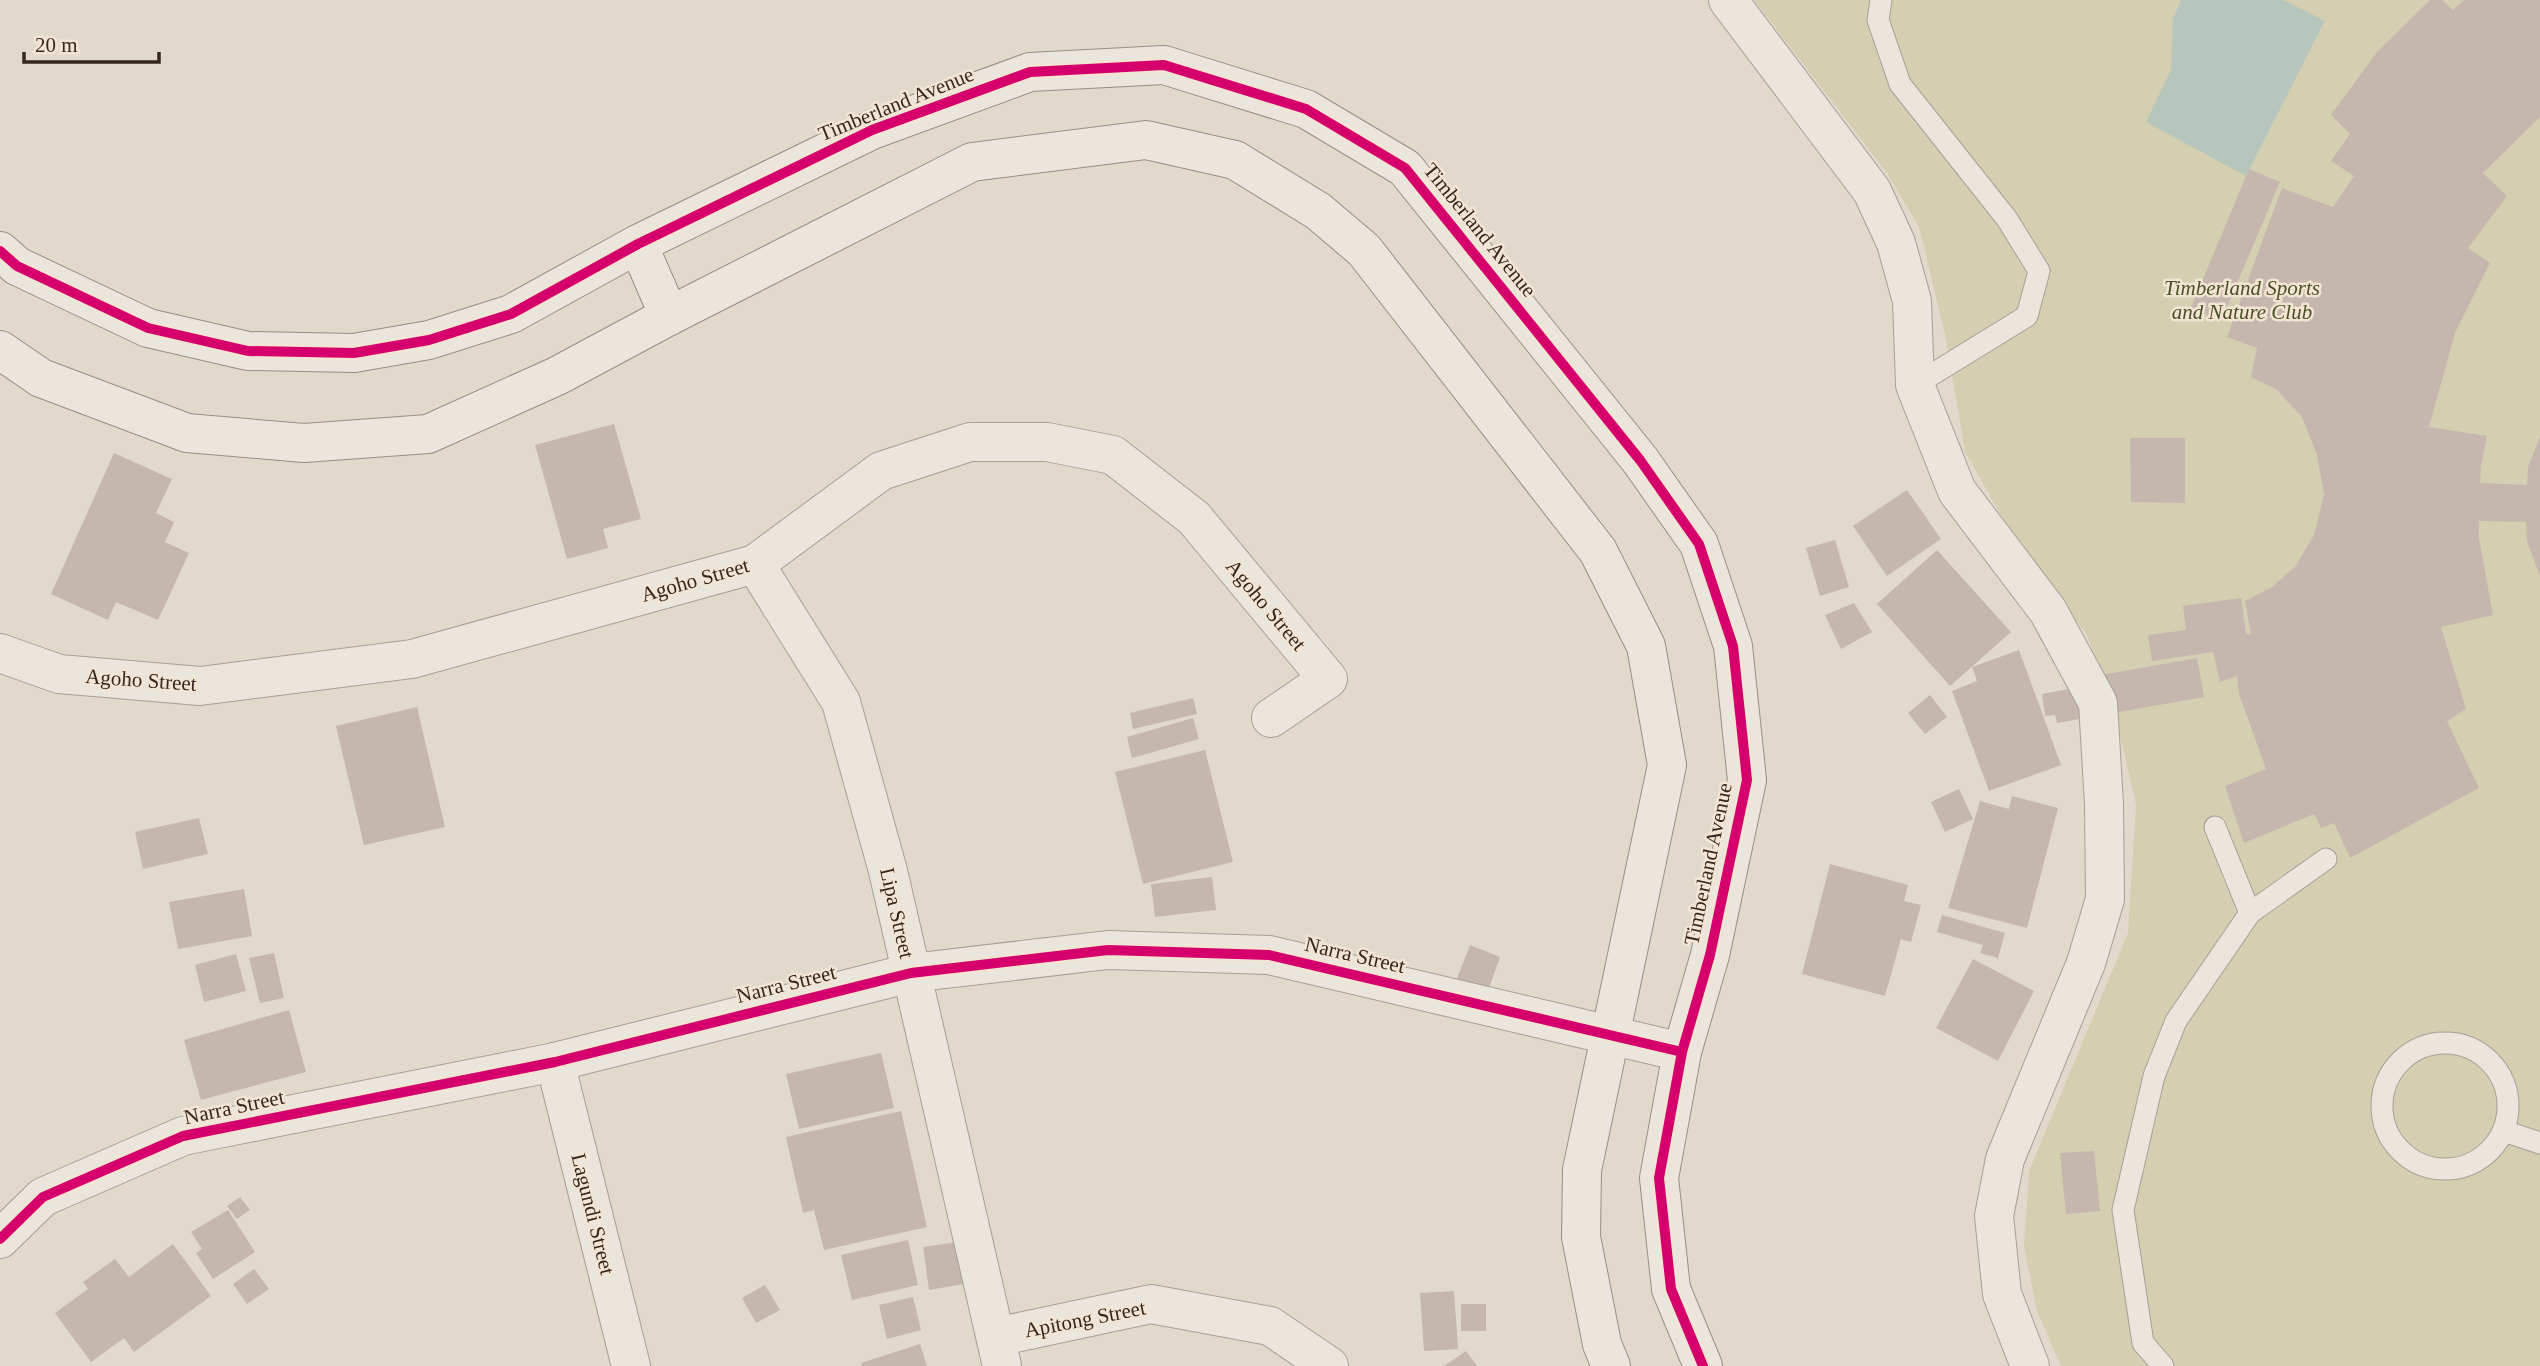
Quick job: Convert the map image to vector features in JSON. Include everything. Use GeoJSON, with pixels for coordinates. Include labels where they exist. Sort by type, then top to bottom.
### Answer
{"type":"FeatureCollection","features":[{"type":"Feature","properties":{"kind":"street"},"geometry":{"type":"LineString","coordinates":[[1728,0],[1872,191],[1896,243],[1912,301],[1915,385],[1957,491],[2048,611],[2098,703],[2104,804],[2105,899],[2086,963],[2005,1159],[1994,1216],[2002,1294],[2030,1366]]}},
{"type":"Feature","properties":{"kind":"street","name":"Timberland Avenue"},"geometry":{"type":"LineString","coordinates":[[0,251],[17,266],[148,328],[248,351],[354,353],[429,340],[511,314],[638,243],[872,130],[1030,72],[1164,65],[1306,109],[1405,168],[1640,460],[1699,544],[1733,646],[1747,780],[1710,955],[1682,1052],[1658,1178],[1671,1289],[1703,1366]]}},
{"type":"Feature","properties":{"kind":"street"},"geometry":{"type":"LineString","coordinates":[[0,351],[41,378],[187,433],[304,443],[428,434],[557,376],[972,162],[1146,140],[1235,160],[1318,211],[1364,250],[1598,551],[1646,646],[1667,765],[1582,1170],[1581,1237],[1602,1344],[1611,1366]]}},
{"type":"Feature","properties":{"kind":"street"},"geometry":{"type":"LineString","coordinates":[[638,243],[669,316]]}},
{"type":"Feature","properties":{"kind":"street","name":"Agoho Street"},"geometry":{"type":"LineString","coordinates":[[0,653],[59,674],[200,686],[412,659],[755,564],[881,471],[970,442],[1048,442],[1113,455],[1194,517],[1328,679],[1271,718]]}},
{"type":"Feature","properties":{"kind":"street","name":"Lipa Street"},"geometry":{"type":"LineString","coordinates":[[755,564],[841,702],[888,871],[999,1352]]}},
{"type":"Feature","properties":{"kind":"street","name":"Narra Street"},"geometry":{"type":"LineString","coordinates":[[0,1239],[44,1197],[183,1136],[555,1062],[911,973],[1108,950],[1269,955],[1682,1052]]}},
{"type":"Feature","properties":{"kind":"street","name":"Lagundi Street"},"geometry":{"type":"LineString","coordinates":[[555,1062],[631,1366]]}},
{"type":"Feature","properties":{"kind":"street","name":"Apitong Street"},"geometry":{"type":"LineString","coordinates":[[999,1352],[1151,1304],[1270,1326],[1329,1366]]}},
{"type":"Feature","properties":{"kind":"lane"},"geometry":{"type":"LineString","coordinates":[[1881,0],[1878,19],[1900,83],[2007,219],[2039,271],[2027,316],[1915,385]]}},
{"type":"Feature","properties":{"kind":"lane"},"geometry":{"type":"LineString","coordinates":[[2215,827],[2250,913]]}},
{"type":"Feature","properties":{"kind":"lane"},"geometry":{"type":"LineString","coordinates":[[2163,1366],[2143,1343],[2123,1210],[2154,1076],[2176,1021],[2250,913],[2326,859]]}},
{"type":"Feature","properties":{"kind":"lane"},"geometry":{"type":"LineString","coordinates":[[2436,1043],[2458,1044],[2478,1052],[2495,1068],[2505,1087],[2508,1108],[2504,1131],[2493,1147],[2478,1160],[2460,1168],[2440,1170],[2421,1166],[2403,1155],[2390,1140],[2383,1121],[2381,1101],[2386,1082],[2397,1063],[2415,1050],[2436,1043]]}},
{"type":"Feature","properties":{"kind":"lane"},"geometry":{"type":"LineString","coordinates":[[2504,1131],[2540,1143]]}},
{"type":"Feature","properties":{"kind":"green space","name":"Timberland Sports and Nature Club"},"geometry":{"type":"Polygon","coordinates":[[[1754,0],[2540,0],[2540,1366],[2061,1366],[2037,1311],[2024,1247],[2029,1171],[2128,933],[2136,805],[2112,700],[2087,635],[2013,536],[1965,452],[1945,334],[1919,227],[1887,173],[1754,0]]]}},
{"type":"Feature","properties":{"kind":"shaded area"},"geometry":{"type":"Polygon","coordinates":[[[2181,0],[2283,0],[2325,21],[2246,176],[2146,122],[2171,70],[2173,19],[2181,0]]]}},
{"type":"Feature","properties":{"kind":"building"},"geometry":{"type":"Polygon","coordinates":[[[2430,0],[2442,0],[2453,10],[2464,0],[2540,0],[2540,117],[2483,173],[2507,196],[2468,248],[2490,263],[2455,333],[2429,427],[2487,436],[2480,483],[2527,485],[2528,467],[2540,437],[2540,576],[2527,541],[2526,522],[2479,521],[2479,539],[2493,615],[2441,627],[2466,709],[2447,721],[2479,788],[2350,858],[2334,823],[2321,828],[2314,814],[2244,843],[2225,786],[2266,769],[2239,694],[2237,676],[2220,682],[2213,652],[2152,661],[2148,635],[2186,630],[2183,606],[2241,598],[2246,634],[2251,634],[2245,601],[2272,587],[2295,567],[2314,535],[2324,494],[2317,455],[2302,417],[2276,389],[2251,377],[2257,348],[2227,337],[2282,188],[2333,207],[2354,176],[2331,161],[2350,134],[2331,115],[2377,52],[2430,0]]]}},
{"type":"Feature","properties":{"kind":"building"},"geometry":{"type":"Polygon","coordinates":[[[2249,169],[2280,182],[2221,321],[2191,308],[2249,169]]]}},
{"type":"Feature","properties":{"kind":"building"},"geometry":{"type":"Polygon","coordinates":[[[614,424],[641,519],[603,529],[608,548],[567,559],[535,445],[614,424]]]}},
{"type":"Feature","properties":{"kind":"building"},"geometry":{"type":"Polygon","coordinates":[[[2130,438],[2185,438],[2185,503],[2131,502],[2130,438]]]}},
{"type":"Feature","properties":{"kind":"building"},"geometry":{"type":"Polygon","coordinates":[[[114,453],[172,479],[156,513],[174,522],[165,542],[189,553],[158,620],[116,602],[108,620],[51,594],[114,453]]]}},
{"type":"Feature","properties":{"kind":"building"},"geometry":{"type":"Polygon","coordinates":[[[1907,490],[1941,539],[1887,576],[1853,526],[1907,490]]]}},
{"type":"Feature","properties":{"kind":"building"},"geometry":{"type":"Polygon","coordinates":[[[1835,540],[1849,587],[1820,596],[1806,548],[1835,540]]]}},
{"type":"Feature","properties":{"kind":"building"},"geometry":{"type":"Polygon","coordinates":[[[1937,550],[2011,632],[1950,686],[1877,604],[1937,550]]]}},
{"type":"Feature","properties":{"kind":"building"},"geometry":{"type":"Polygon","coordinates":[[[1854,603],[1872,632],[1841,649],[1825,615],[1854,603]]]}},
{"type":"Feature","properties":{"kind":"building"},"geometry":{"type":"Polygon","coordinates":[[[2019,650],[2061,765],[1989,791],[1952,691],[1977,681],[1972,667],[2019,650]]]}},
{"type":"Feature","properties":{"kind":"building"},"geometry":{"type":"Polygon","coordinates":[[[2197,658],[2204,697],[2057,723],[2055,715],[2045,716],[2042,694],[2069,689],[2068,681],[2197,658]]]}},
{"type":"Feature","properties":{"kind":"building"},"geometry":{"type":"Polygon","coordinates":[[[1930,695],[1947,717],[1925,734],[1908,713],[1930,695]]]}},
{"type":"Feature","properties":{"kind":"building"},"geometry":{"type":"Polygon","coordinates":[[[1193,698],[1197,714],[1133,729],[1130,713],[1193,698]]]}},
{"type":"Feature","properties":{"kind":"building"},"geometry":{"type":"Polygon","coordinates":[[[417,707],[445,827],[364,845],[336,726],[417,707]]]}},
{"type":"Feature","properties":{"kind":"building"},"geometry":{"type":"Polygon","coordinates":[[[1193,718],[1199,739],[1132,758],[1127,737],[1193,718]]]}},
{"type":"Feature","properties":{"kind":"building"},"geometry":{"type":"Polygon","coordinates":[[[1205,750],[1233,862],[1143,884],[1115,772],[1205,750]]]}},
{"type":"Feature","properties":{"kind":"building"},"geometry":{"type":"Polygon","coordinates":[[[1959,789],[1973,819],[1945,832],[1931,802],[1959,789]]]}},
{"type":"Feature","properties":{"kind":"building"},"geometry":{"type":"Polygon","coordinates":[[[2012,796],[2058,808],[2027,928],[1948,908],[1980,801],[2009,809],[2012,796]]]}},
{"type":"Feature","properties":{"kind":"building"},"geometry":{"type":"Polygon","coordinates":[[[199,818],[208,854],[143,869],[135,832],[199,818]]]}},
{"type":"Feature","properties":{"kind":"building"},"geometry":{"type":"Polygon","coordinates":[[[1830,864],[1908,885],[1904,901],[1921,905],[1911,942],[1901,939],[1885,996],[1802,974],[1830,864]]]}},
{"type":"Feature","properties":{"kind":"building"},"geometry":{"type":"Polygon","coordinates":[[[1212,877],[1216,910],[1155,917],[1151,884],[1212,877]]]}},
{"type":"Feature","properties":{"kind":"building"},"geometry":{"type":"Polygon","coordinates":[[[244,889],[252,936],[178,949],[169,902],[244,889]]]}},
{"type":"Feature","properties":{"kind":"building"},"geometry":{"type":"Polygon","coordinates":[[[1942,915],[2005,933],[1998,958],[1980,953],[1983,945],[1937,932],[1942,915]]]}},
{"type":"Feature","properties":{"kind":"building"},"geometry":{"type":"Polygon","coordinates":[[[1470,945],[1500,957],[1484,1002],[1453,989],[1470,945]]]}},
{"type":"Feature","properties":{"kind":"building"},"geometry":{"type":"Polygon","coordinates":[[[274,953],[284,998],[260,1003],[249,958],[274,953]]]}},
{"type":"Feature","properties":{"kind":"building"},"geometry":{"type":"Polygon","coordinates":[[[236,954],[246,991],[204,1002],[195,965],[236,954]]]}},
{"type":"Feature","properties":{"kind":"building"},"geometry":{"type":"Polygon","coordinates":[[[1973,959],[2034,991],[1998,1061],[1936,1028],[1973,959]]]}},
{"type":"Feature","properties":{"kind":"building"},"geometry":{"type":"Polygon","coordinates":[[[289,1010],[306,1072],[201,1100],[184,1040],[289,1010]]]}},
{"type":"Feature","properties":{"kind":"building"},"geometry":{"type":"Polygon","coordinates":[[[881,1053],[894,1108],[799,1129],[786,1074],[881,1053]]]}},
{"type":"Feature","properties":{"kind":"building"},"geometry":{"type":"Polygon","coordinates":[[[901,1111],[927,1227],[824,1250],[814,1210],[803,1213],[786,1137],[901,1111]]]}},
{"type":"Feature","properties":{"kind":"building"},"geometry":{"type":"Polygon","coordinates":[[[2094,1151],[2100,1211],[2066,1214],[2060,1153],[2094,1151]]]}},
{"type":"Feature","properties":{"kind":"building"},"geometry":{"type":"Polygon","coordinates":[[[240,1197],[250,1210],[237,1219],[227,1206],[240,1197]]]}},
{"type":"Feature","properties":{"kind":"building"},"geometry":{"type":"Polygon","coordinates":[[[228,1210],[255,1252],[213,1279],[196,1253],[202,1249],[191,1232],[228,1210]]]}},
{"type":"Feature","properties":{"kind":"building"},"geometry":{"type":"Polygon","coordinates":[[[908,1240],[918,1285],[852,1300],[841,1255],[908,1240]]]}},
{"type":"Feature","properties":{"kind":"building"},"geometry":{"type":"Polygon","coordinates":[[[957,1242],[964,1284],[929,1290],[923,1247],[957,1242]]]}},
{"type":"Feature","properties":{"kind":"building"},"geometry":{"type":"Polygon","coordinates":[[[173,1244],[211,1296],[134,1352],[124,1338],[91,1362],[55,1313],[88,1289],[83,1282],[115,1259],[129,1277],[173,1244]]]}},
{"type":"Feature","properties":{"kind":"building"},"geometry":{"type":"Polygon","coordinates":[[[254,1269],[269,1289],[247,1304],[233,1284],[254,1269]]]}},
{"type":"Feature","properties":{"kind":"building"},"geometry":{"type":"Polygon","coordinates":[[[765,1285],[780,1310],[756,1323],[742,1298],[765,1285]]]}},
{"type":"Feature","properties":{"kind":"building"},"geometry":{"type":"Polygon","coordinates":[[[1454,1291],[1458,1349],[1424,1351],[1420,1293],[1454,1291]]]}},
{"type":"Feature","properties":{"kind":"building"},"geometry":{"type":"Polygon","coordinates":[[[913,1297],[921,1330],[887,1339],[879,1305],[913,1297]]]}},
{"type":"Feature","properties":{"kind":"building"},"geometry":{"type":"Polygon","coordinates":[[[1461,1304],[1486,1304],[1486,1331],[1461,1331],[1461,1304]]]}},
{"type":"Feature","properties":{"kind":"building"},"geometry":{"type":"Polygon","coordinates":[[[920,1344],[927,1366],[862,1366],[861,1363],[920,1344]]]}},
{"type":"Feature","properties":{"kind":"building"},"geometry":{"type":"Polygon","coordinates":[[[1466,1351],[1477,1366],[1444,1366],[1466,1351]]]}},
{"type":"Feature","properties":{"kind":"cycle path"},"geometry":{"type":"LineString","coordinates":[[0,251],[17,266],[148,328],[248,351],[354,353],[429,340],[511,314],[638,244],[872,130],[1030,72],[1164,65],[1306,109],[1405,168],[1640,460],[1699,544],[1733,646],[1747,780],[1710,955],[1682,1052],[1659,1178],[1671,1289],[1703,1366]]}},
{"type":"Feature","properties":{"kind":"cycle path"},"geometry":{"type":"LineString","coordinates":[[0,1239],[43,1197],[183,1136],[555,1062],[911,973],[1108,950],[1269,955],[1682,1052]]}}]}
